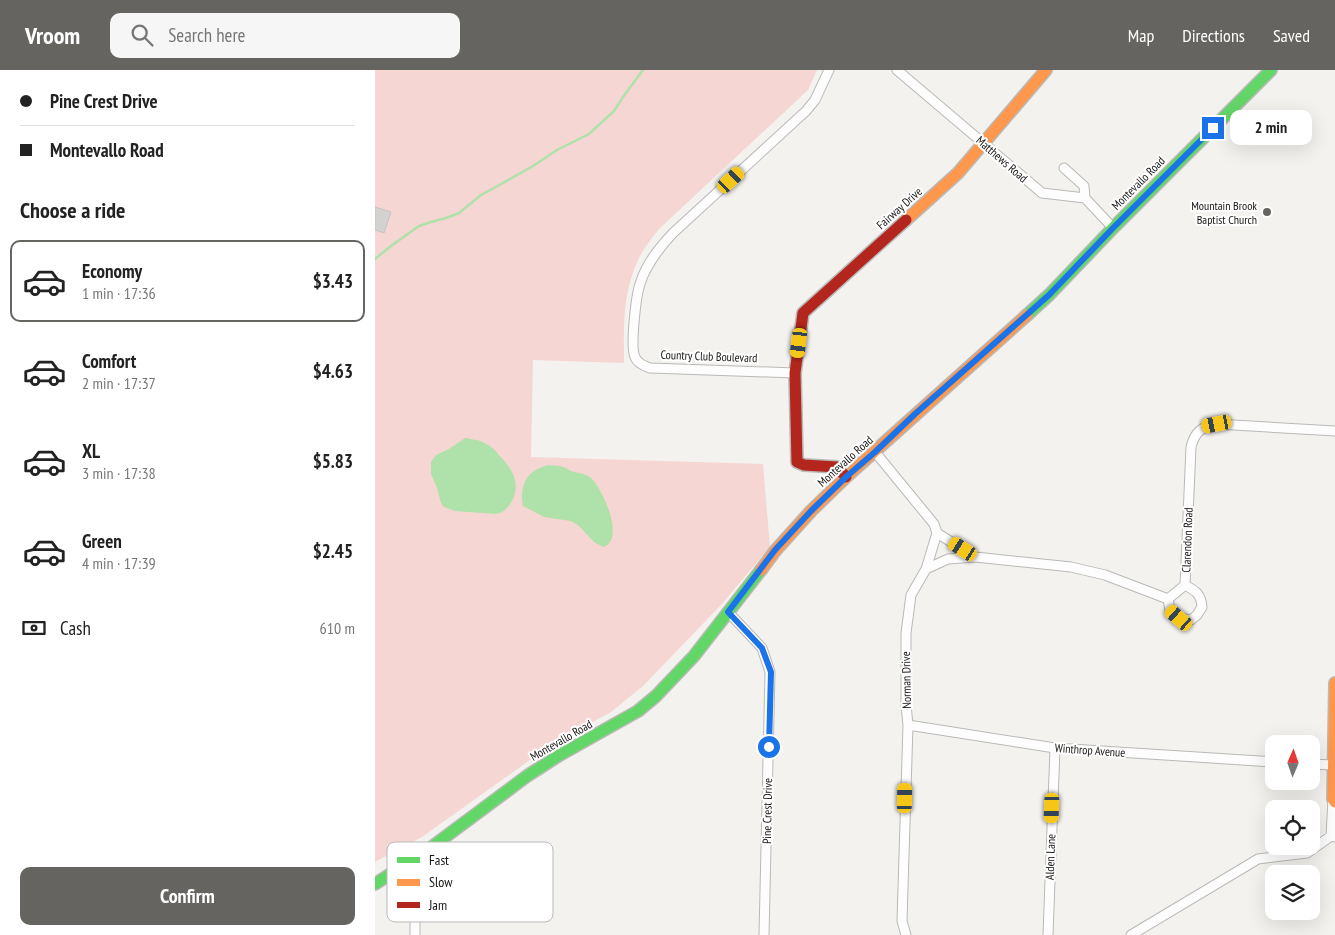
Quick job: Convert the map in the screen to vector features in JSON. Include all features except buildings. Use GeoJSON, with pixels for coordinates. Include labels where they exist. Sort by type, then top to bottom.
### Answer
{"type":"FeatureCollection","features":[{"type":"Feature","properties":{"kind":"main road","name":"Fairway Drive"},"geometry":{"type":"LineString","coordinates":[[795,373],[803,313],[958,173],[1046,70]]}},
{"type":"Feature","properties":{"kind":"main road","name":"Montevallo Road"},"geometry":{"type":"LineString","coordinates":[[438,842],[527,776],[558,756],[638,711],[676,676],[775,550],[811,511],[915,414],[1049,295],[1271,70]]}},
{"type":"Feature","properties":{"kind":"main road"},"geometry":{"type":"LineString","coordinates":[[795,373],[797,462],[803,465],[837,467],[846,477]]}},
{"type":"Feature","properties":{"kind":"main road"},"geometry":{"type":"LineString","coordinates":[[1334,801],[1335,683]]}},
{"type":"Feature","properties":{"kind":"main road","name":"Montevallo Road"},"geometry":{"type":"LineString","coordinates":[[375,884],[387,876]]}},
{"type":"Feature","properties":{"kind":"street","name":"Country Club Boulevard"},"geometry":{"type":"LineString","coordinates":[[795,373],[650,368],[645,366],[638,362],[634,356],[636,307],[639,284],[652,258],[663,244],[806,111],[815,100],[829,70]]}},
{"type":"Feature","properties":{"kind":"street","name":"Matthews Road"},"geometry":{"type":"LineString","coordinates":[[897,70],[1042,193],[1085,198]]}},
{"type":"Feature","properties":{"kind":"street"},"geometry":{"type":"LineString","coordinates":[[1064,168],[1084,186],[1085,198],[1113,228]]}},
{"type":"Feature","properties":{"kind":"street","name":"Clarendon Road"},"geometry":{"type":"LineString","coordinates":[[1168,599],[1185,585],[1193,437],[1207,426],[1217,424],[1335,431]]}},
{"type":"Feature","properties":{"kind":"street"},"geometry":{"type":"LineString","coordinates":[[875,452],[934,524],[937,533],[975,557]]}},
{"type":"Feature","properties":{"kind":"street","name":"Norman Drive"},"geometry":{"type":"LineString","coordinates":[[906,935],[902,921],[908,725],[906,705],[906,633],[911,595],[926,569],[937,533]]}},
{"type":"Feature","properties":{"kind":"street"},"geometry":{"type":"LineString","coordinates":[[926,569],[948,559],[975,557],[1071,567],[1105,575],[1168,599],[1170,610],[1179,618],[1191,620],[1202,607],[1201,599],[1193,589],[1185,585]]}},
{"type":"Feature","properties":{"kind":"street","name":"Pine Crest Drive"},"geometry":{"type":"LineString","coordinates":[[728,612],[762,648],[771,672],[764,935]]}},
{"type":"Feature","properties":{"kind":"street","name":"Winthrop Avenue"},"geometry":{"type":"LineString","coordinates":[[908,725],[1055,748],[1265,761]]}},
{"type":"Feature","properties":{"kind":"street","name":"Alden Lane"},"geometry":{"type":"LineString","coordinates":[[1048,935],[1055,748]]}},
{"type":"Feature","properties":{"kind":"street"},"geometry":{"type":"LineString","coordinates":[[1320,764],[1333,765]]}},
{"type":"Feature","properties":{"kind":"street"},"geometry":{"type":"LineString","coordinates":[[1131,935],[1258,859],[1307,853],[1333,837],[1334,801]]}},
{"type":"Feature","properties":{"kind":"street"},"geometry":{"type":"LineString","coordinates":[[415,922],[415,935]]}},
{"type":"Feature","properties":{"kind":"shaded area"},"geometry":{"type":"Polygon","coordinates":[[[375,70],[817,70],[808,90],[659,229],[645,247],[630,281],[627,294],[624,321],[624,363],[533,360],[531,457],[763,464],[770,547],[721,605],[643,686],[611,712],[551,745],[422,837],[413,842],[387,842],[387,856],[375,862],[375,70]]]}},
{"type":"Feature","properties":{"kind":"shaded area"},"geometry":{"type":"Polygon","coordinates":[[[465,438],[480,441],[491,447],[507,464],[513,474],[516,486],[513,499],[502,512],[496,514],[455,511],[444,507],[441,503],[431,474],[431,462],[436,455],[465,438]]]}},
{"type":"Feature","properties":{"kind":"shaded area"},"geometry":{"type":"Polygon","coordinates":[[[548,465],[561,466],[573,472],[586,475],[597,485],[602,493],[613,525],[613,535],[610,543],[603,547],[594,542],[579,526],[571,521],[544,517],[523,506],[522,494],[529,475],[537,469],[548,465]]]}},
{"type":"Feature","properties":{"kind":"waterway"},"geometry":{"type":"LineString","coordinates":[[375,259],[419,226],[459,213],[481,195],[533,166],[557,150],[589,134],[614,111],[643,70]]}},
{"type":"Feature","properties":{"kind":"traffic: fast"},"geometry":{"type":"LineString","coordinates":[[1027,315],[1271,70]]}},
{"type":"Feature","properties":{"kind":"traffic: fast"},"geometry":{"type":"LineString","coordinates":[[438,842],[527,776],[558,756],[638,711],[656,696],[694,656],[761,570]]}},
{"type":"Feature","properties":{"kind":"traffic: fast"},"geometry":{"type":"LineString","coordinates":[[375,884],[387,876]]}},
{"type":"Feature","properties":{"kind":"traffic: slow"},"geometry":{"type":"LineString","coordinates":[[906,220],[958,173],[1046,70]]}},
{"type":"Feature","properties":{"kind":"traffic: slow"},"geometry":{"type":"LineString","coordinates":[[761,570],[775,551],[811,511],[846,477],[1027,315]]}},
{"type":"Feature","properties":{"kind":"traffic: slow"},"geometry":{"type":"LineString","coordinates":[[1335,683],[1333,799],[1335,802]]}},
{"type":"Feature","properties":{"kind":"traffic: jam"},"geometry":{"type":"LineString","coordinates":[[846,477],[837,467],[804,465],[797,462],[795,373],[803,313],[906,220]]}},
{"type":"Feature","properties":{"kind":"place","name":"Mountain Brook Baptist Church"},"geometry":{"type":"Point","coordinates":[1267,212]}},
{"type":"Feature","properties":{"kind":"route"},"geometry":{"type":"LineString","coordinates":[[769,747],[771,672],[762,648],[728,612],[775,550],[811,511],[915,414],[1049,295],[1213,128]]}}]}
